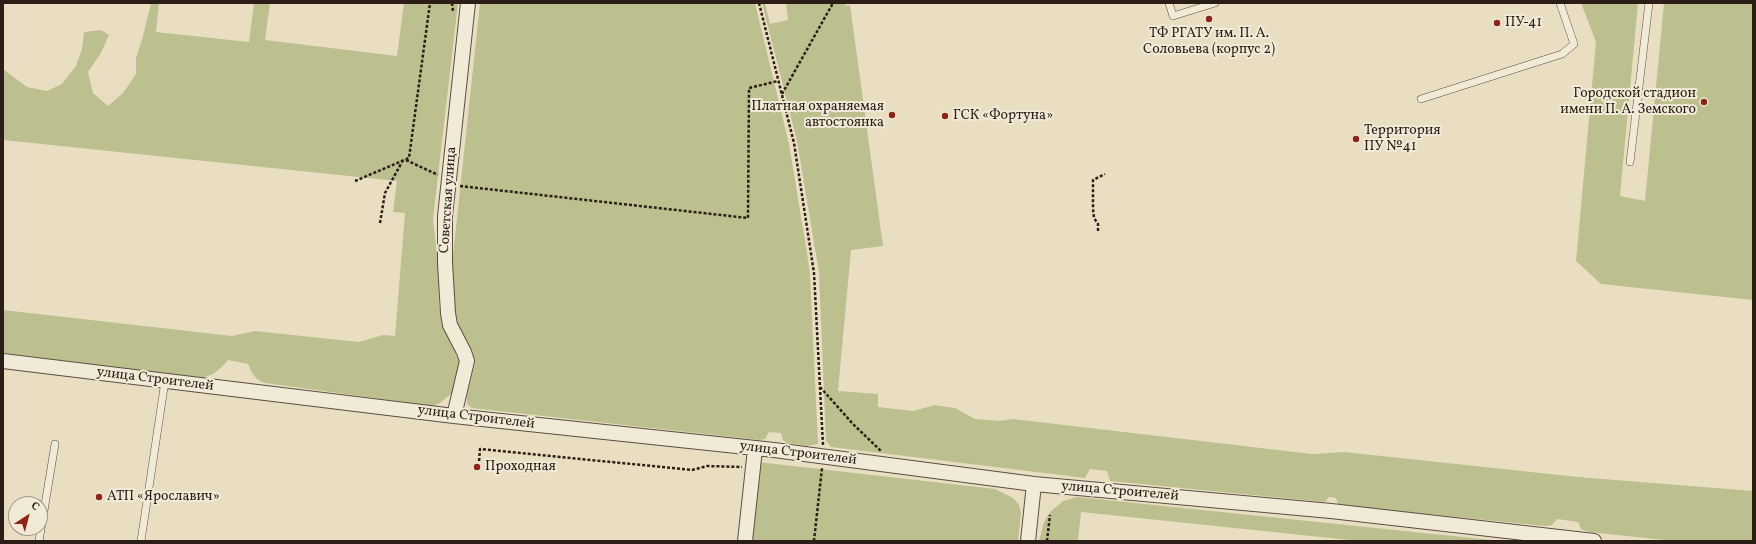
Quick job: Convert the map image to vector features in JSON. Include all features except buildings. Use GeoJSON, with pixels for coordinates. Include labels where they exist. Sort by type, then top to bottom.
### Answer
{"type":"FeatureCollection","features":[{"type":"Feature","properties":{"kind":"street","name":"Советская улица"},"geometry":{"type":"LineString","coordinates":[[454,416],[467,361],[450,325],[446,302],[445,216],[468,3]]}},
{"type":"Feature","properties":{"kind":"street","name":"улица Строителей"},"geometry":{"type":"LineString","coordinates":[[3,361],[454,416],[823,456],[1034,484],[1323,511],[1594,541]]}},
{"type":"Feature","properties":{"kind":"street"},"geometry":{"type":"LineString","coordinates":[[745,541],[755,449]]}},
{"type":"Feature","properties":{"kind":"street"},"geometry":{"type":"LineString","coordinates":[[1028,541],[1034,484]]}},
{"type":"Feature","properties":{"kind":"lane"},"geometry":{"type":"LineString","coordinates":[[1169,3],[1173,16],[1216,3]]}},
{"type":"Feature","properties":{"kind":"lane"},"geometry":{"type":"LineString","coordinates":[[1421,99],[1562,54],[1574,44],[1560,3]]}},
{"type":"Feature","properties":{"kind":"lane"},"geometry":{"type":"LineString","coordinates":[[1630,162],[1649,3]]}},
{"type":"Feature","properties":{"kind":"lane"},"geometry":{"type":"LineString","coordinates":[[141,541],[165,381]]}},
{"type":"Feature","properties":{"kind":"lane"},"geometry":{"type":"LineString","coordinates":[[39,541],[55,444]]}},
{"type":"Feature","properties":{"kind":"path"},"geometry":{"type":"LineString","coordinates":[[355,181],[409,158],[430,3]]}},
{"type":"Feature","properties":{"kind":"path"},"geometry":{"type":"LineString","coordinates":[[759,3],[794,143],[814,273],[823,456],[814,541]]}},
{"type":"Feature","properties":{"kind":"path"},"geometry":{"type":"LineString","coordinates":[[782,94],[833,3]]}},
{"type":"Feature","properties":{"kind":"path"},"geometry":{"type":"LineString","coordinates":[[406,160],[449,183],[748,218],[749,88],[778,81]]}},
{"type":"Feature","properties":{"kind":"path"},"geometry":{"type":"LineString","coordinates":[[380,223],[385,193],[402,161]]}},
{"type":"Feature","properties":{"kind":"path"},"geometry":{"type":"LineString","coordinates":[[1098,231],[1098,224],[1094,218],[1093,209],[1093,180],[1105,174]]}},
{"type":"Feature","properties":{"kind":"path"},"geometry":{"type":"LineString","coordinates":[[820,387],[853,424],[898,467]]}},
{"type":"Feature","properties":{"kind":"path"},"geometry":{"type":"LineString","coordinates":[[479,461],[480,449],[692,470],[707,466],[753,468]]}},
{"type":"Feature","properties":{"kind":"path"},"geometry":{"type":"LineString","coordinates":[[1047,541],[1050,515]]}},
{"type":"Feature","properties":{"kind":"green space"},"geometry":{"type":"Polygon","coordinates":[[[151,3],[159,3],[156,32],[249,42],[254,3],[270,3],[265,40],[397,56],[404,3],[458,3],[433,219],[438,263],[439,305],[444,328],[460,363],[460,371],[452,393],[440,403],[433,406],[265,383],[258,380],[252,373],[248,364],[228,360],[213,374],[203,378],[3,353],[3,310],[232,336],[255,331],[359,342],[383,335],[395,336],[405,213],[393,212],[397,181],[3,140],[3,69],[27,87],[47,91],[62,84],[76,66],[82,49],[84,32],[101,30],[109,35],[101,53],[88,72],[93,93],[108,106],[123,93],[136,74],[136,58],[151,3]]]}},
{"type":"Feature","properties":{"kind":"green space"},"geometry":{"type":"Polygon","coordinates":[[[480,3],[755,3],[789,144],[810,274],[818,444],[807,446],[787,443],[783,440],[781,433],[769,432],[765,439],[759,440],[472,408],[467,404],[467,396],[475,363],[472,350],[457,323],[452,265],[480,3]]]}},
{"type":"Feature","properties":{"kind":"green space"},"geometry":{"type":"Polygon","coordinates":[[[762,3],[765,3],[770,24],[788,20],[786,3],[845,3],[846,6],[850,5],[883,246],[851,250],[838,391],[878,394],[878,407],[914,411],[934,405],[955,408],[975,419],[1000,421],[1013,419],[1312,454],[1344,452],[1578,477],[1753,491],[1753,541],[1674,541],[1589,532],[1581,529],[1578,522],[1557,519],[1552,525],[1545,526],[1338,505],[1336,498],[1329,497],[1325,502],[1110,481],[1107,471],[1090,469],[1085,478],[831,447],[826,441],[819,273],[797,141],[762,3]]]}},
{"type":"Feature","properties":{"kind":"green space","name":"Городской стадион имени П. А. Земского"},"geometry":{"type":"Polygon","coordinates":[[[1581,3],[1638,3],[1620,196],[1645,201],[1664,3],[1753,3],[1753,300],[1601,284],[1576,261],[1596,42],[1581,3]]]}},
{"type":"Feature","properties":{"kind":"green space"},"geometry":{"type":"Polygon","coordinates":[[[758,462],[995,489],[1013,498],[1019,505],[1021,513],[1018,541],[750,541],[758,462]]]}},
{"type":"Feature","properties":{"kind":"green space"},"geometry":{"type":"Polygon","coordinates":[[[1077,497],[1501,541],[1359,541],[1081,512],[1078,541],[1039,541],[1044,522],[1050,512],[1063,501],[1077,497]]]}},
{"type":"Feature","properties":{"kind":"place","name":"ТФ РГАТУ им. П. А. Соловьева (корпус 2)"},"geometry":{"type":"Point","coordinates":[1209,19]}},
{"type":"Feature","properties":{"kind":"place","name":"ПУ-41"},"geometry":{"type":"Point","coordinates":[1497,23]}},
{"type":"Feature","properties":{"kind":"place","name":"Городской стадион имени П. А. Земского"},"geometry":{"type":"Point","coordinates":[1704,102]}},
{"type":"Feature","properties":{"kind":"place","name":"Платная охраняемая автостоянка"},"geometry":{"type":"Point","coordinates":[892,115]}},
{"type":"Feature","properties":{"kind":"place","name":"ГСК «Фортуна»"},"geometry":{"type":"Point","coordinates":[945,116]}},
{"type":"Feature","properties":{"kind":"place","name":"Территория ПУ №41"},"geometry":{"type":"Point","coordinates":[1356,139]}},
{"type":"Feature","properties":{"kind":"place","name":"Проходная"},"geometry":{"type":"Point","coordinates":[477,467]}},
{"type":"Feature","properties":{"kind":"place","name":"АТП «Ярославич»"},"geometry":{"type":"Point","coordinates":[99,497]}}]}
